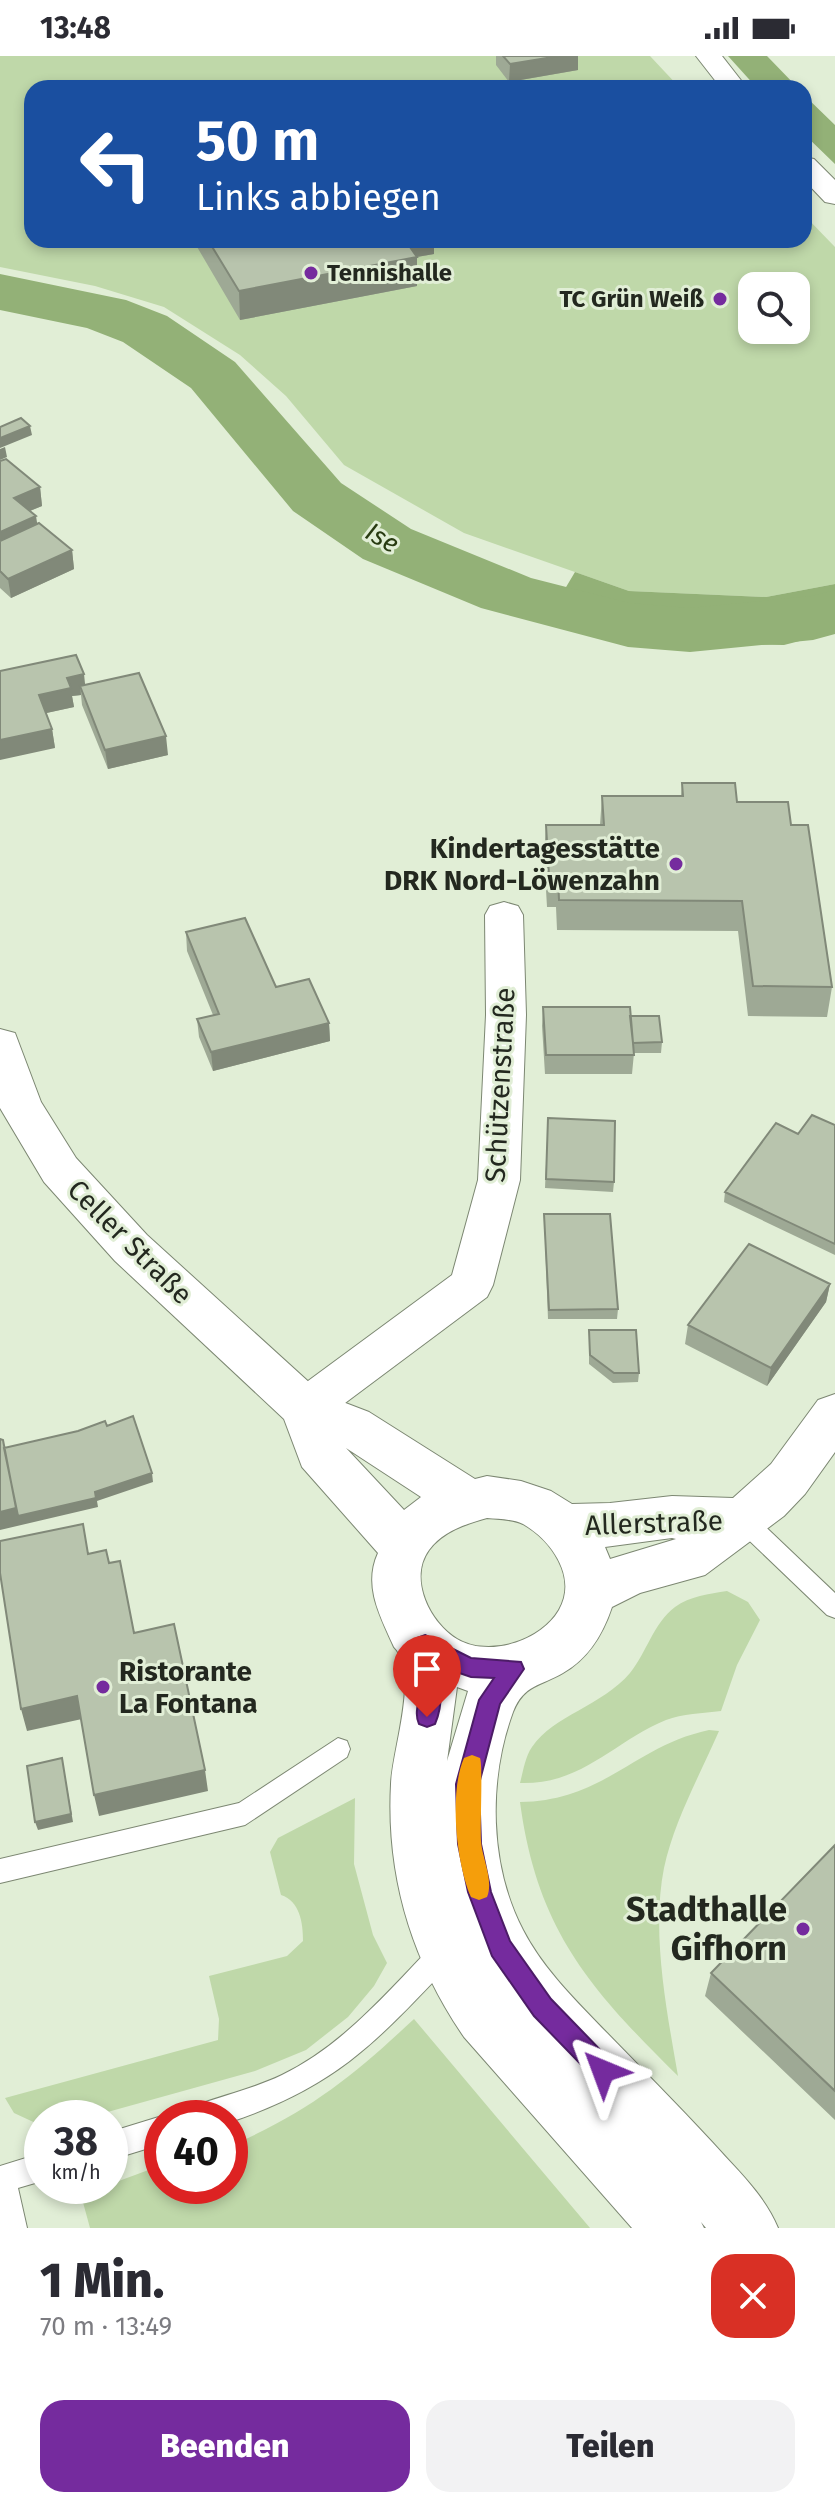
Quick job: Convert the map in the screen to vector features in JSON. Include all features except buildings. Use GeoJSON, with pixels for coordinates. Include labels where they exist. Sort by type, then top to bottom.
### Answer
{"type":"FeatureCollection","features":[{"type":"Feature","properties":{"kind":"street"},"geometry":{"type":"LineString","coordinates":[[709,56],[728,80]]}},
{"type":"Feature","properties":{"kind":"street"},"geometry":{"type":"LineString","coordinates":[[812,173],[835,196]]}},
{"type":"Feature","properties":{"kind":"street","name":"Schützenstraße"},"geometry":{"type":"LineString","coordinates":[[305,1408],[471,1285],[499,1180],[506,1015],[504,915]]}},
{"type":"Feature","properties":{"kind":"street","name":"Celler Straße"},"geometry":{"type":"LineString","coordinates":[[0,1044],[10,1108],[60,1170],[131,1248],[305,1408],[352,1426],[466,1500]]}},
{"type":"Feature","properties":{"kind":"street","name":"Celler Straße"},"geometry":{"type":"LineString","coordinates":[[305,1408],[319,1452],[379,1516],[403,1547]]}},
{"type":"Feature","properties":{"kind":"street","name":"Allerstraße"},"geometry":{"type":"LineString","coordinates":[[591,1592],[631,1573],[687,1559],[743,1520],[788,1479],[835,1414]]}},
{"type":"Feature","properties":{"kind":"street"},"geometry":{"type":"LineString","coordinates":[[487,1497],[513,1499],[538,1507],[565,1526],[581,1547],[590,1572],[591,1592],[587,1612],[562,1646],[544,1659],[513,1669],[471,1668],[446,1659],[425,1645],[408,1626],[394,1588],[396,1567],[403,1547],[422,1522],[438,1511],[466,1500],[487,1497]]}},
{"type":"Feature","properties":{"kind":"street","name":"Allerstraße"},"geometry":{"type":"LineString","coordinates":[[565,1526],[610,1525],[672,1517],[743,1520]]}},
{"type":"Feature","properties":{"kind":"street"},"geometry":{"type":"LineString","coordinates":[[425,1645],[431,1687],[418,1777],[416,1839],[428,1903],[445,1951],[462,1987],[485,2017],[673,2228]]}},
{"type":"Feature","properties":{"kind":"street"},"geometry":{"type":"LineString","coordinates":[[513,1669],[490,1700],[468,1784],[470,1844],[480,1892],[501,1948],[543,2008],[664,2134],[747,2228]]}},
{"type":"Feature","properties":{"kind":"lane"},"geometry":{"type":"LineString","coordinates":[[743,1520],[835,1608]]}},
{"type":"Feature","properties":{"kind":"lane"},"geometry":{"type":"LineString","coordinates":[[0,1871],[245,1813],[338,1749]]}},
{"type":"Feature","properties":{"kind":"lane"},"geometry":{"type":"LineString","coordinates":[[248,2102],[324,2066],[377,2020],[445,1951]]}},
{"type":"Feature","properties":{"kind":"lane"},"geometry":{"type":"LineString","coordinates":[[13,2228],[1,2180],[24,2173]]}},
{"type":"Feature","properties":{"kind":"shaded area"},"geometry":{"type":"Polygon","coordinates":[[[0,56],[650,56],[672,80],[24,80],[24,248],[812,248],[812,223],[835,247],[835,584],[766,597],[629,591],[464,533],[344,465],[286,396],[240,355],[164,307],[95,286],[0,267],[0,56]]]}},
{"type":"Feature","properties":{"kind":"shaded area"},"geometry":{"type":"Polygon","coordinates":[[[728,56],[767,56],[790,80],[750,80],[728,56]]]}},
{"type":"Feature","properties":{"kind":"shaded area"},"geometry":{"type":"Polygon","coordinates":[[[812,103],[835,125],[835,164],[812,142],[812,103]]]}},
{"type":"Feature","properties":{"kind":"shaded area"},"geometry":{"type":"Polygon","coordinates":[[[575,572],[629,591],[766,597],[835,584],[835,632],[784,645],[648,644],[550,614],[575,572]]]}},
{"type":"Feature","properties":{"kind":"shaded area"},"geometry":{"type":"Polygon","coordinates":[[[727,1591],[748,1602],[760,1620],[737,1665],[721,1711],[666,1720],[579,1770],[542,1782],[520,1783],[528,1755],[541,1736],[619,1684],[636,1665],[667,1614],[687,1600],[727,1591]]]}},
{"type":"Feature","properties":{"kind":"shaded area"},"geometry":{"type":"Polygon","coordinates":[[[709,1730],[719,1731],[674,1833],[660,1893],[662,1972],[678,2076],[619,2014],[572,1954],[539,1887],[520,1802],[574,1793],[660,1748],[709,1730]]]}},
{"type":"Feature","properties":{"kind":"shaded area"},"geometry":{"type":"Polygon","coordinates":[[[355,1798],[354,1864],[373,1935],[387,1963],[374,1986],[348,2017],[306,2050],[255,2071],[128,2106],[128,2100],[24,2100],[24,2118],[14,2113],[5,2098],[218,2040],[219,2019],[209,1976],[287,1956],[303,1941],[299,1914],[292,1902],[281,1895],[270,1852],[278,1838],[355,1798]]]}},
{"type":"Feature","properties":{"kind":"shaded area"},"geometry":{"type":"Polygon","coordinates":[[[414,2019],[590,2228],[90,2228],[83,2204],[128,2204],[128,2178],[144,2172],[144,2204],[248,2204],[248,2138],[307,2106],[371,2058],[414,2019]]]}},
{"type":"Feature","properties":{"kind":"waterway","name":"Ise"},"geometry":{"type":"LineString","coordinates":[[0,292],[104,313],[145,329],[213,375],[317,497],[387,544],[506,593],[628,625],[690,630],[813,618],[835,612]]}},
{"type":"Feature","properties":{"kind":"slow traffic"},"geometry":{"type":"LineString","coordinates":[[472,1766],[468,1784],[470,1844],[479,1889]]}},
{"type":"Feature","properties":{"kind":"place","name":"Tennishalle"},"geometry":{"type":"Point","coordinates":[311,273]}},
{"type":"Feature","properties":{"kind":"place","name":"TC Grün Weiß"},"geometry":{"type":"Point","coordinates":[720,299]}},
{"type":"Feature","properties":{"kind":"place","name":"Kindertagesstätte DRK Nord-Löwenzahn"},"geometry":{"type":"Point","coordinates":[676,864]}},
{"type":"Feature","properties":{"kind":"place","name":"Ristorante La Fontana"},"geometry":{"type":"Point","coordinates":[103,1687]}},
{"type":"Feature","properties":{"kind":"place","name":"Stadthalle Gifhorn"},"geometry":{"type":"Point","coordinates":[803,1929]}},
{"type":"Feature","properties":{"kind":"route"},"geometry":{"type":"LineString","coordinates":[[427,1717],[431,1687],[425,1645],[446,1659],[471,1668],[513,1669],[490,1700],[468,1784],[470,1844],[480,1892],[501,1948],[543,2008],[603,2071]]}}]}
